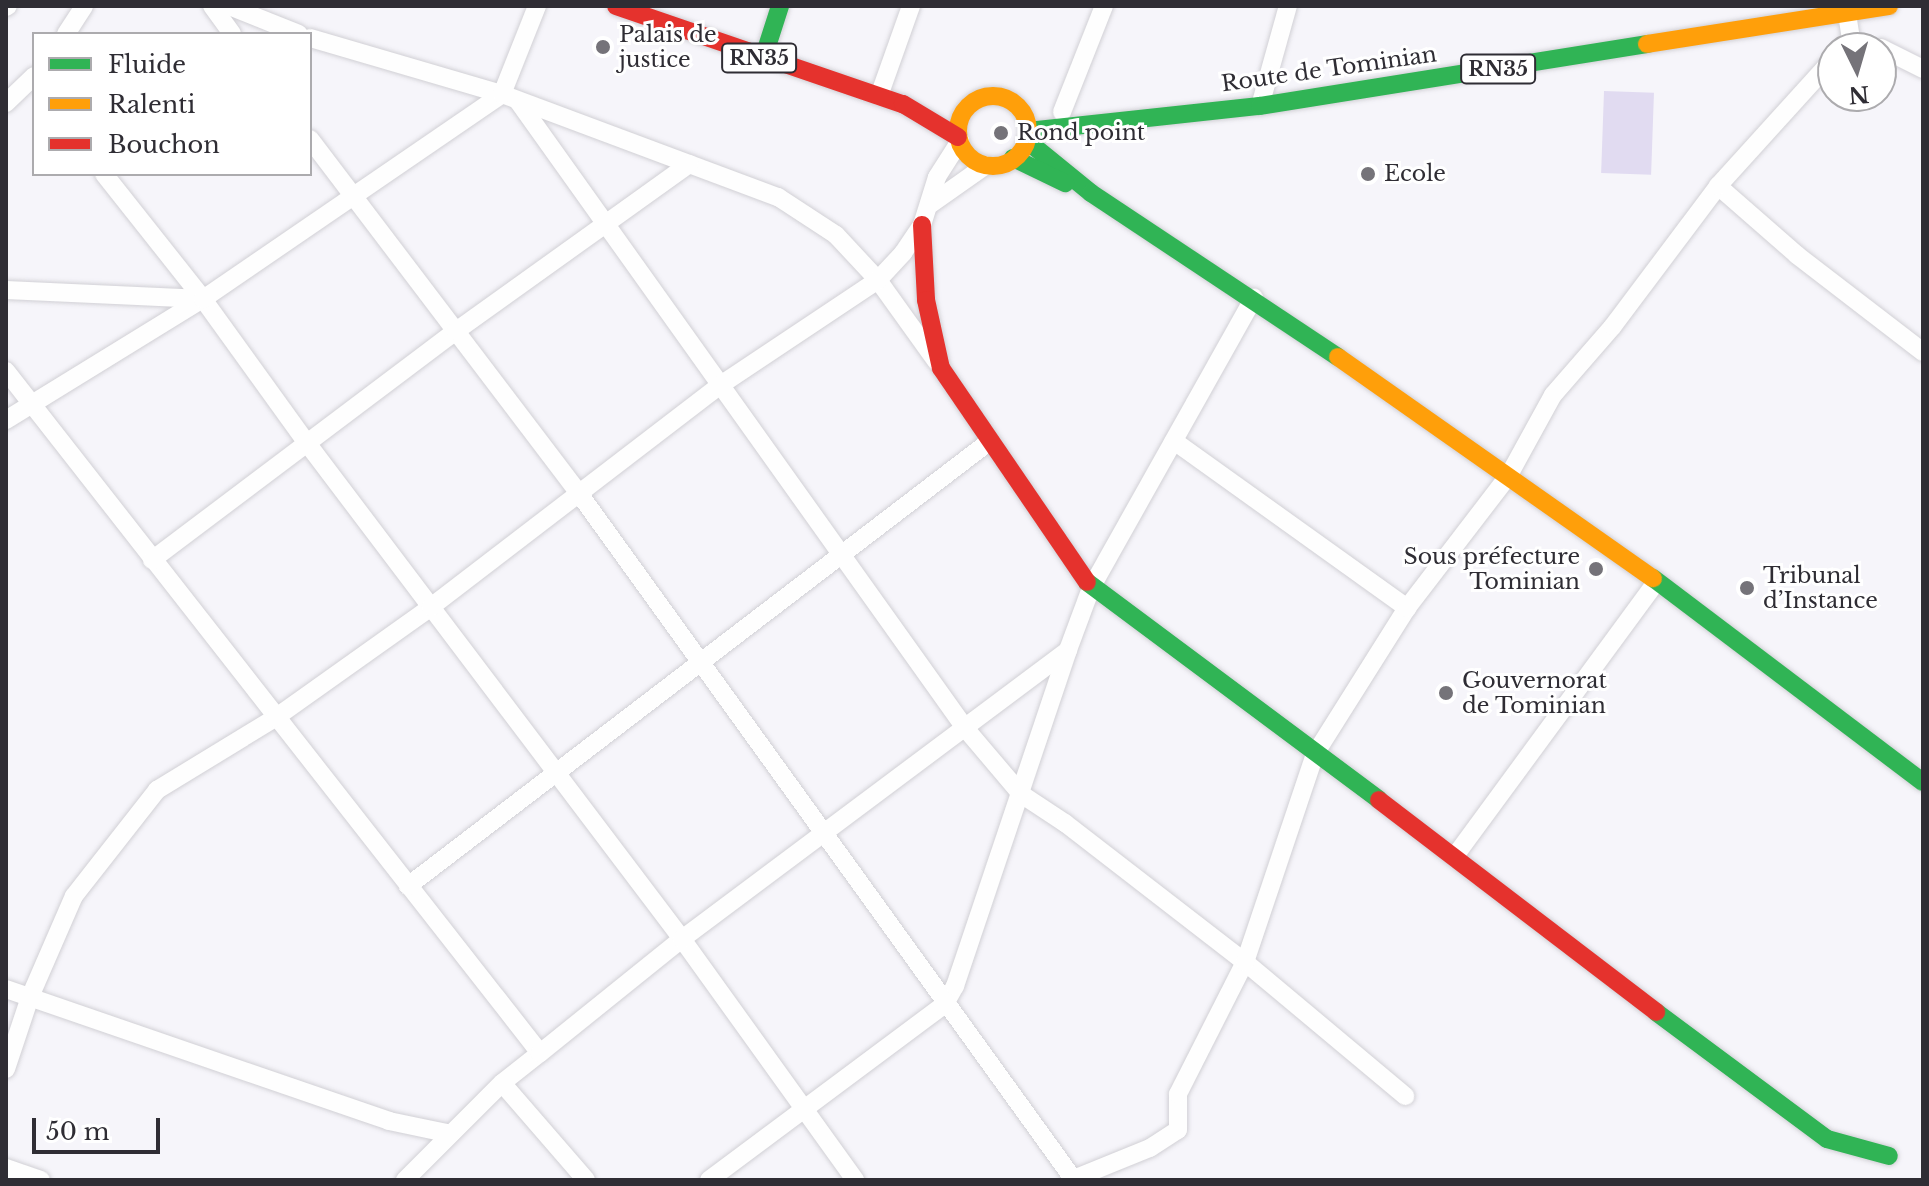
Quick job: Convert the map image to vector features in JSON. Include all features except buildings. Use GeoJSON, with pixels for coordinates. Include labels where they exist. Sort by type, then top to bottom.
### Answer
{"type":"FeatureCollection","features":[{"type":"Feature","properties":{"kind":"street"},"geometry":{"type":"LineString","coordinates":[[67,32],[84,6]]}},
{"type":"Feature","properties":{"kind":"street"},"geometry":{"type":"LineString","coordinates":[[212,6],[231,32]]}},
{"type":"Feature","properties":{"kind":"street"},"geometry":{"type":"LineString","coordinates":[[229,6],[294,32]]}},
{"type":"Feature","properties":{"kind":"street"},"geometry":{"type":"LineString","coordinates":[[6,420],[203,299],[352,195],[510,97],[537,6]]}},
{"type":"Feature","properties":{"kind":"street","name":"RN35"},"geometry":{"type":"LineString","coordinates":[[616,6],[763,59],[903,104],[959,139],[967,154],[986,165]]}},
{"type":"Feature","properties":{"kind":"street"},"geometry":{"type":"LineString","coordinates":[[763,59],[780,6]]}},
{"type":"Feature","properties":{"kind":"street"},"geometry":{"type":"LineString","coordinates":[[879,96],[911,6]]}},
{"type":"Feature","properties":{"kind":"street"},"geometry":{"type":"LineString","coordinates":[[1062,112],[1104,6]]}},
{"type":"Feature","properties":{"kind":"street"},"geometry":{"type":"LineString","coordinates":[[1260,106],[1288,6]]}},
{"type":"Feature","properties":{"kind":"street","name":"Route de Tominian"},"geometry":{"type":"LineString","coordinates":[[1106,120],[1260,106],[1846,9],[1889,6]]}},
{"type":"Feature","properties":{"kind":"street"},"geometry":{"type":"LineString","coordinates":[[1846,9],[1847,32]]}},
{"type":"Feature","properties":{"kind":"street"},"geometry":{"type":"LineString","coordinates":[[312,39],[510,97],[778,197],[836,235],[878,280],[1091,588],[1455,856],[1626,990],[1827,1139],[1889,1156]]}},
{"type":"Feature","properties":{"kind":"street"},"geometry":{"type":"LineString","coordinates":[[1897,56],[1923,69]]}},
{"type":"Feature","properties":{"kind":"street"},"geometry":{"type":"LineString","coordinates":[[312,142],[578,492],[821,834],[1073,1180],[1150,1148],[1178,1130],[1178,1094],[1245,962],[1315,754],[1407,608],[1509,475],[1553,395],[1613,326],[1718,186],[1817,77]]}},
{"type":"Feature","properties":{"kind":"street"},"geometry":{"type":"LineString","coordinates":[[6,103],[32,82]]}},
{"type":"Feature","properties":{"kind":"street","name":"RN35"},"geometry":{"type":"LineString","coordinates":[[903,104],[944,105],[993,96],[1013,103],[1106,120]]}},
{"type":"Feature","properties":{"kind":"street"},"geometry":{"type":"LineString","coordinates":[[510,97],[722,384],[965,728],[1021,794],[1065,823],[1245,962],[1405,1096]]}},
{"type":"Feature","properties":{"kind":"street"},"geometry":{"type":"LineString","coordinates":[[6,1069],[30,997],[74,896],[157,790],[275,718],[431,607],[722,384],[878,280],[903,253],[922,225],[937,177],[959,139],[962,114],[978,99]]}},
{"type":"Feature","properties":{"kind":"street"},"geometry":{"type":"LineString","coordinates":[[1013,103],[1023,114],[1027,136],[1091,193],[1254,298],[1509,475],[1657,581],[1923,782]]}},
{"type":"Feature","properties":{"kind":"street","name":"RN35"},"geometry":{"type":"LineString","coordinates":[[1027,136],[1106,120]]}},
{"type":"Feature","properties":{"kind":"street"},"geometry":{"type":"LineString","coordinates":[[1013,158],[1027,136]]}},
{"type":"Feature","properties":{"kind":"street"},"geometry":{"type":"LineString","coordinates":[[931,204],[986,165],[1013,158],[1045,175],[1091,193]]}},
{"type":"Feature","properties":{"kind":"street"},"geometry":{"type":"LineString","coordinates":[[152,560],[456,331],[689,164]]}},
{"type":"Feature","properties":{"kind":"street"},"geometry":{"type":"LineString","coordinates":[[106,176],[203,299],[307,443],[682,939],[855,1180]]}},
{"type":"Feature","properties":{"kind":"street"},"geometry":{"type":"LineString","coordinates":[[1718,186],[1797,255],[1923,352]]}},
{"type":"Feature","properties":{"kind":"street"},"geometry":{"type":"LineString","coordinates":[[922,225],[926,300],[941,368]]}},
{"type":"Feature","properties":{"kind":"street"},"geometry":{"type":"LineString","coordinates":[[6,290],[203,299]]}},
{"type":"Feature","properties":{"kind":"street"},"geometry":{"type":"LineString","coordinates":[[709,1180],[945,1004],[1091,588],[1254,298]]}},
{"type":"Feature","properties":{"kind":"street"},"geometry":{"type":"LineString","coordinates":[[6,371],[540,1053]]}},
{"type":"Feature","properties":{"kind":"street"},"geometry":{"type":"LineString","coordinates":[[408,886],[990,441]]}},
{"type":"Feature","properties":{"kind":"street"},"geometry":{"type":"LineString","coordinates":[[1174,441],[1407,608]]}},
{"type":"Feature","properties":{"kind":"street"},"geometry":{"type":"LineString","coordinates":[[1455,856],[1657,581]]}},
{"type":"Feature","properties":{"kind":"street"},"geometry":{"type":"LineString","coordinates":[[405,1180],[502,1083],[682,939],[1068,650]]}},
{"type":"Feature","properties":{"kind":"street"},"geometry":{"type":"LineString","coordinates":[[6,989],[375,1117],[451,1134]]}},
{"type":"Feature","properties":{"kind":"street"},"geometry":{"type":"LineString","coordinates":[[502,1083],[586,1180]]}},
{"type":"Feature","properties":{"kind":"street"},"geometry":{"type":"LineString","coordinates":[[6,1168],[41,1180]]}},
{"type":"Feature","properties":{"kind":"shaded area"},"geometry":{"type":"Polygon","coordinates":[[[1604,91],[1654,93],[1651,175],[1601,173],[1604,91]]]}},
{"type":"Feature","properties":{"kind":"traffic: fast"},"geometry":{"type":"LineString","coordinates":[[763,59],[780,6]]}},
{"type":"Feature","properties":{"kind":"traffic: fast"},"geometry":{"type":"LineString","coordinates":[[1028,131],[1260,106],[1647,44]]}},
{"type":"Feature","properties":{"kind":"traffic: fast"},"geometry":{"type":"LineString","coordinates":[[1026,140],[1091,193],[1338,357]]}},
{"type":"Feature","properties":{"kind":"traffic: fast"},"geometry":{"type":"LineString","coordinates":[[1013,158],[1065,183]]}},
{"type":"Feature","properties":{"kind":"traffic: fast"},"geometry":{"type":"LineString","coordinates":[[1653,578],[1923,782]]}},
{"type":"Feature","properties":{"kind":"traffic: fast"},"geometry":{"type":"LineString","coordinates":[[1087,582],[1379,800]]}},
{"type":"Feature","properties":{"kind":"traffic: fast"},"geometry":{"type":"LineString","coordinates":[[1656,1012],[1827,1139],[1889,1156]]}},
{"type":"Feature","properties":{"kind":"traffic: slow"},"geometry":{"type":"LineString","coordinates":[[1647,44],[1889,6]]}},
{"type":"Feature","properties":{"kind":"traffic: slow"},"geometry":{"type":"LineString","coordinates":[[993,96],[1012,102],[1022,112],[1028,131],[1022,150],[1012,160],[993,166],[974,160],[964,150],[958,131],[964,112],[974,102],[993,96]]}},
{"type":"Feature","properties":{"kind":"traffic: slow"},"geometry":{"type":"LineString","coordinates":[[1338,357],[1653,578]]}},
{"type":"Feature","properties":{"kind":"traffic: jam"},"geometry":{"type":"LineString","coordinates":[[616,6],[903,104],[958,137]]}},
{"type":"Feature","properties":{"kind":"traffic: jam"},"geometry":{"type":"LineString","coordinates":[[922,225],[926,300],[941,368],[1087,582]]}},
{"type":"Feature","properties":{"kind":"traffic: jam"},"geometry":{"type":"LineString","coordinates":[[1379,800],[1656,1012]]}},
{"type":"Feature","properties":{"kind":"place","name":"Palais de justice"},"geometry":{"type":"Point","coordinates":[603,47]}},
{"type":"Feature","properties":{"kind":"place","name":"Rond point"},"geometry":{"type":"Point","coordinates":[1001,133]}},
{"type":"Feature","properties":{"kind":"place","name":"Ecole"},"geometry":{"type":"Point","coordinates":[1368,174]}},
{"type":"Feature","properties":{"kind":"place","name":"Sous préfecture Tominian"},"geometry":{"type":"Point","coordinates":[1596,569]}},
{"type":"Feature","properties":{"kind":"place","name":"Tribunal d’Instance"},"geometry":{"type":"Point","coordinates":[1747,588]}},
{"type":"Feature","properties":{"kind":"place","name":"Gouvernorat de Tominian"},"geometry":{"type":"Point","coordinates":[1446,693]}}]}
